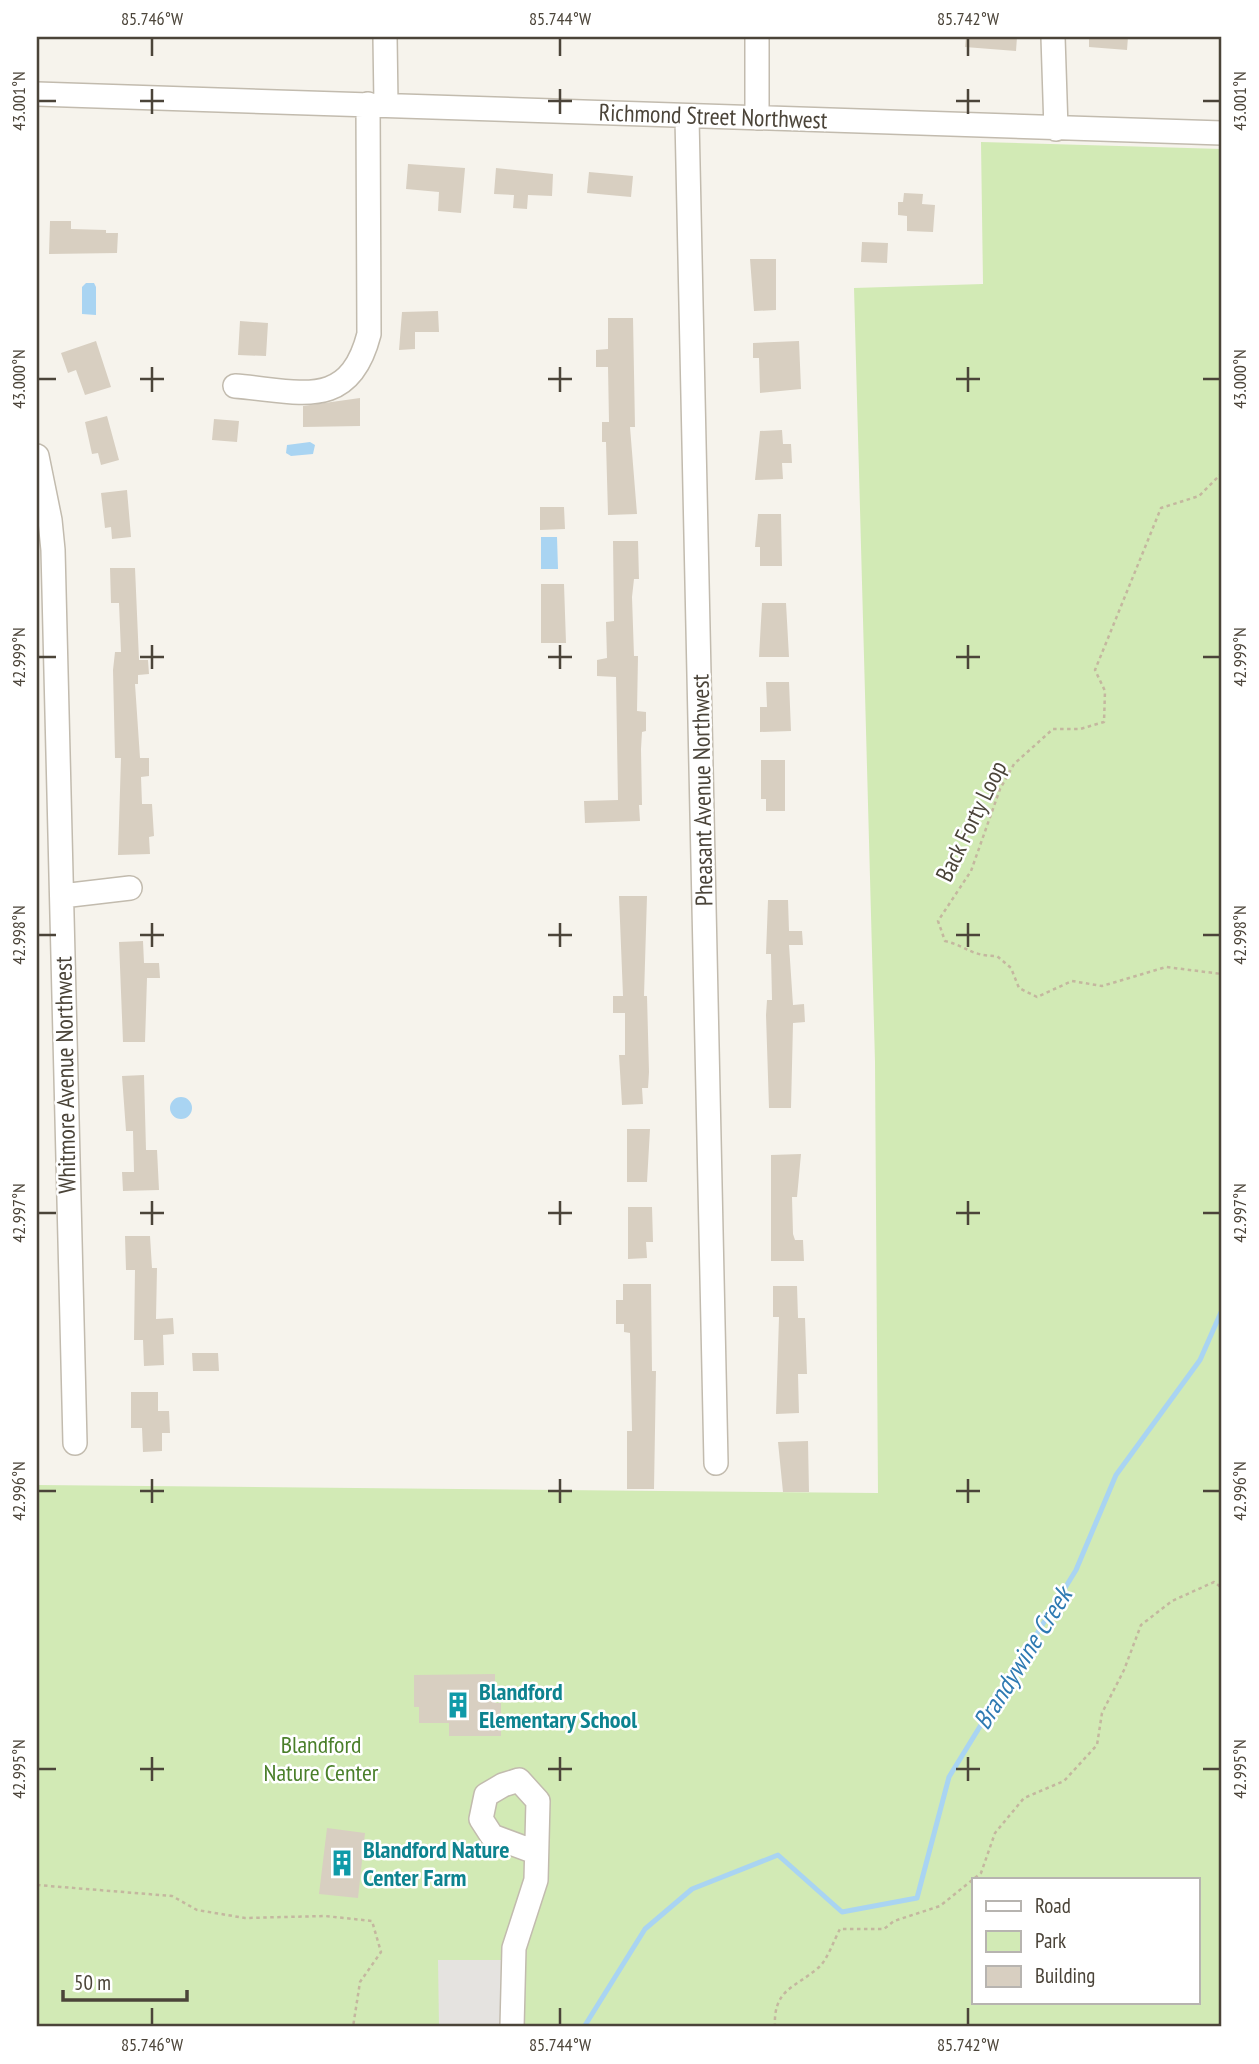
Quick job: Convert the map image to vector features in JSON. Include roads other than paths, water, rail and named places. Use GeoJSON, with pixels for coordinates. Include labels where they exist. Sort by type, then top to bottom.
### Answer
{"type":"FeatureCollection","features":[{"type":"Feature","properties":{"kind":"street"},"geometry":{"type":"LineString","coordinates":[[235,386],[328,391],[349,378],[363,360],[369,334],[377,104],[384,37]]}},
{"type":"Feature","properties":{"kind":"street"},"geometry":{"type":"LineString","coordinates":[[757,37],[757,118]]}},
{"type":"Feature","properties":{"kind":"street"},"geometry":{"type":"LineString","coordinates":[[1053,37],[1056,129]]}},
{"type":"Feature","properties":{"kind":"street","name":"Richmond Street Northwest"},"geometry":{"type":"LineString","coordinates":[[37,94],[1222,134]]}},
{"type":"Feature","properties":{"kind":"street","name":"Pheasant Avenue Northwest"},"geometry":{"type":"LineString","coordinates":[[687,118],[716,1462]]}},
{"type":"Feature","properties":{"kind":"street","name":"Whitmore Avenue Northwest"},"geometry":{"type":"LineString","coordinates":[[37,456],[53,550],[75,1443]]}},
{"type":"Feature","properties":{"kind":"street"},"geometry":{"type":"LineString","coordinates":[[62,896],[130,888]]}},
{"type":"Feature","properties":{"kind":"street"},"geometry":{"type":"LineString","coordinates":[[512,2027],[514,1948],[536,1880],[535,1852]]}},
{"type":"Feature","properties":{"kind":"water"},"geometry":{"type":"Polygon","coordinates":[[[86,283],[94,283],[96,287],[96,315],[82,314],[82,287],[86,283]]]}},
{"type":"Feature","properties":{"kind":"water"},"geometry":{"type":"Polygon","coordinates":[[[310,442],[315,445],[313,454],[291,456],[286,453],[287,445],[310,442]]]}},
{"type":"Feature","properties":{"kind":"water"},"geometry":{"type":"Polygon","coordinates":[[[541,537],[557,537],[558,569],[541,569],[541,537]]]}},
{"type":"Feature","properties":{"kind":"water"},"geometry":{"type":"Polygon","coordinates":[[[181,1097],[189,1100],[192,1108],[189,1116],[181,1119],[173,1116],[170,1108],[173,1100],[181,1097]]]}},
{"type":"Feature","properties":{"kind":"waterway","name":"Brandywine Creek"},"geometry":{"type":"LineString","coordinates":[[584,2027],[645,1929],[692,1889],[778,1855],[842,1912],[917,1898],[949,1777],[1076,1570],[1116,1475],[1200,1360],[1222,1310]]}},
{"type":"Feature","properties":{"kind":"place","name":"Blandford Elementary School"},"geometry":{"type":"Point","coordinates":[458,1705]}},
{"type":"Feature","properties":{"kind":"place","name":"Blandford Nature Center Farm"},"geometry":{"type":"Point","coordinates":[342,1863]}},
{"type":"Feature","properties":{"kind":"park label","name":"Blandford Nature Center"},"geometry":{"type":"Point","coordinates":[321,1758]}}]}
